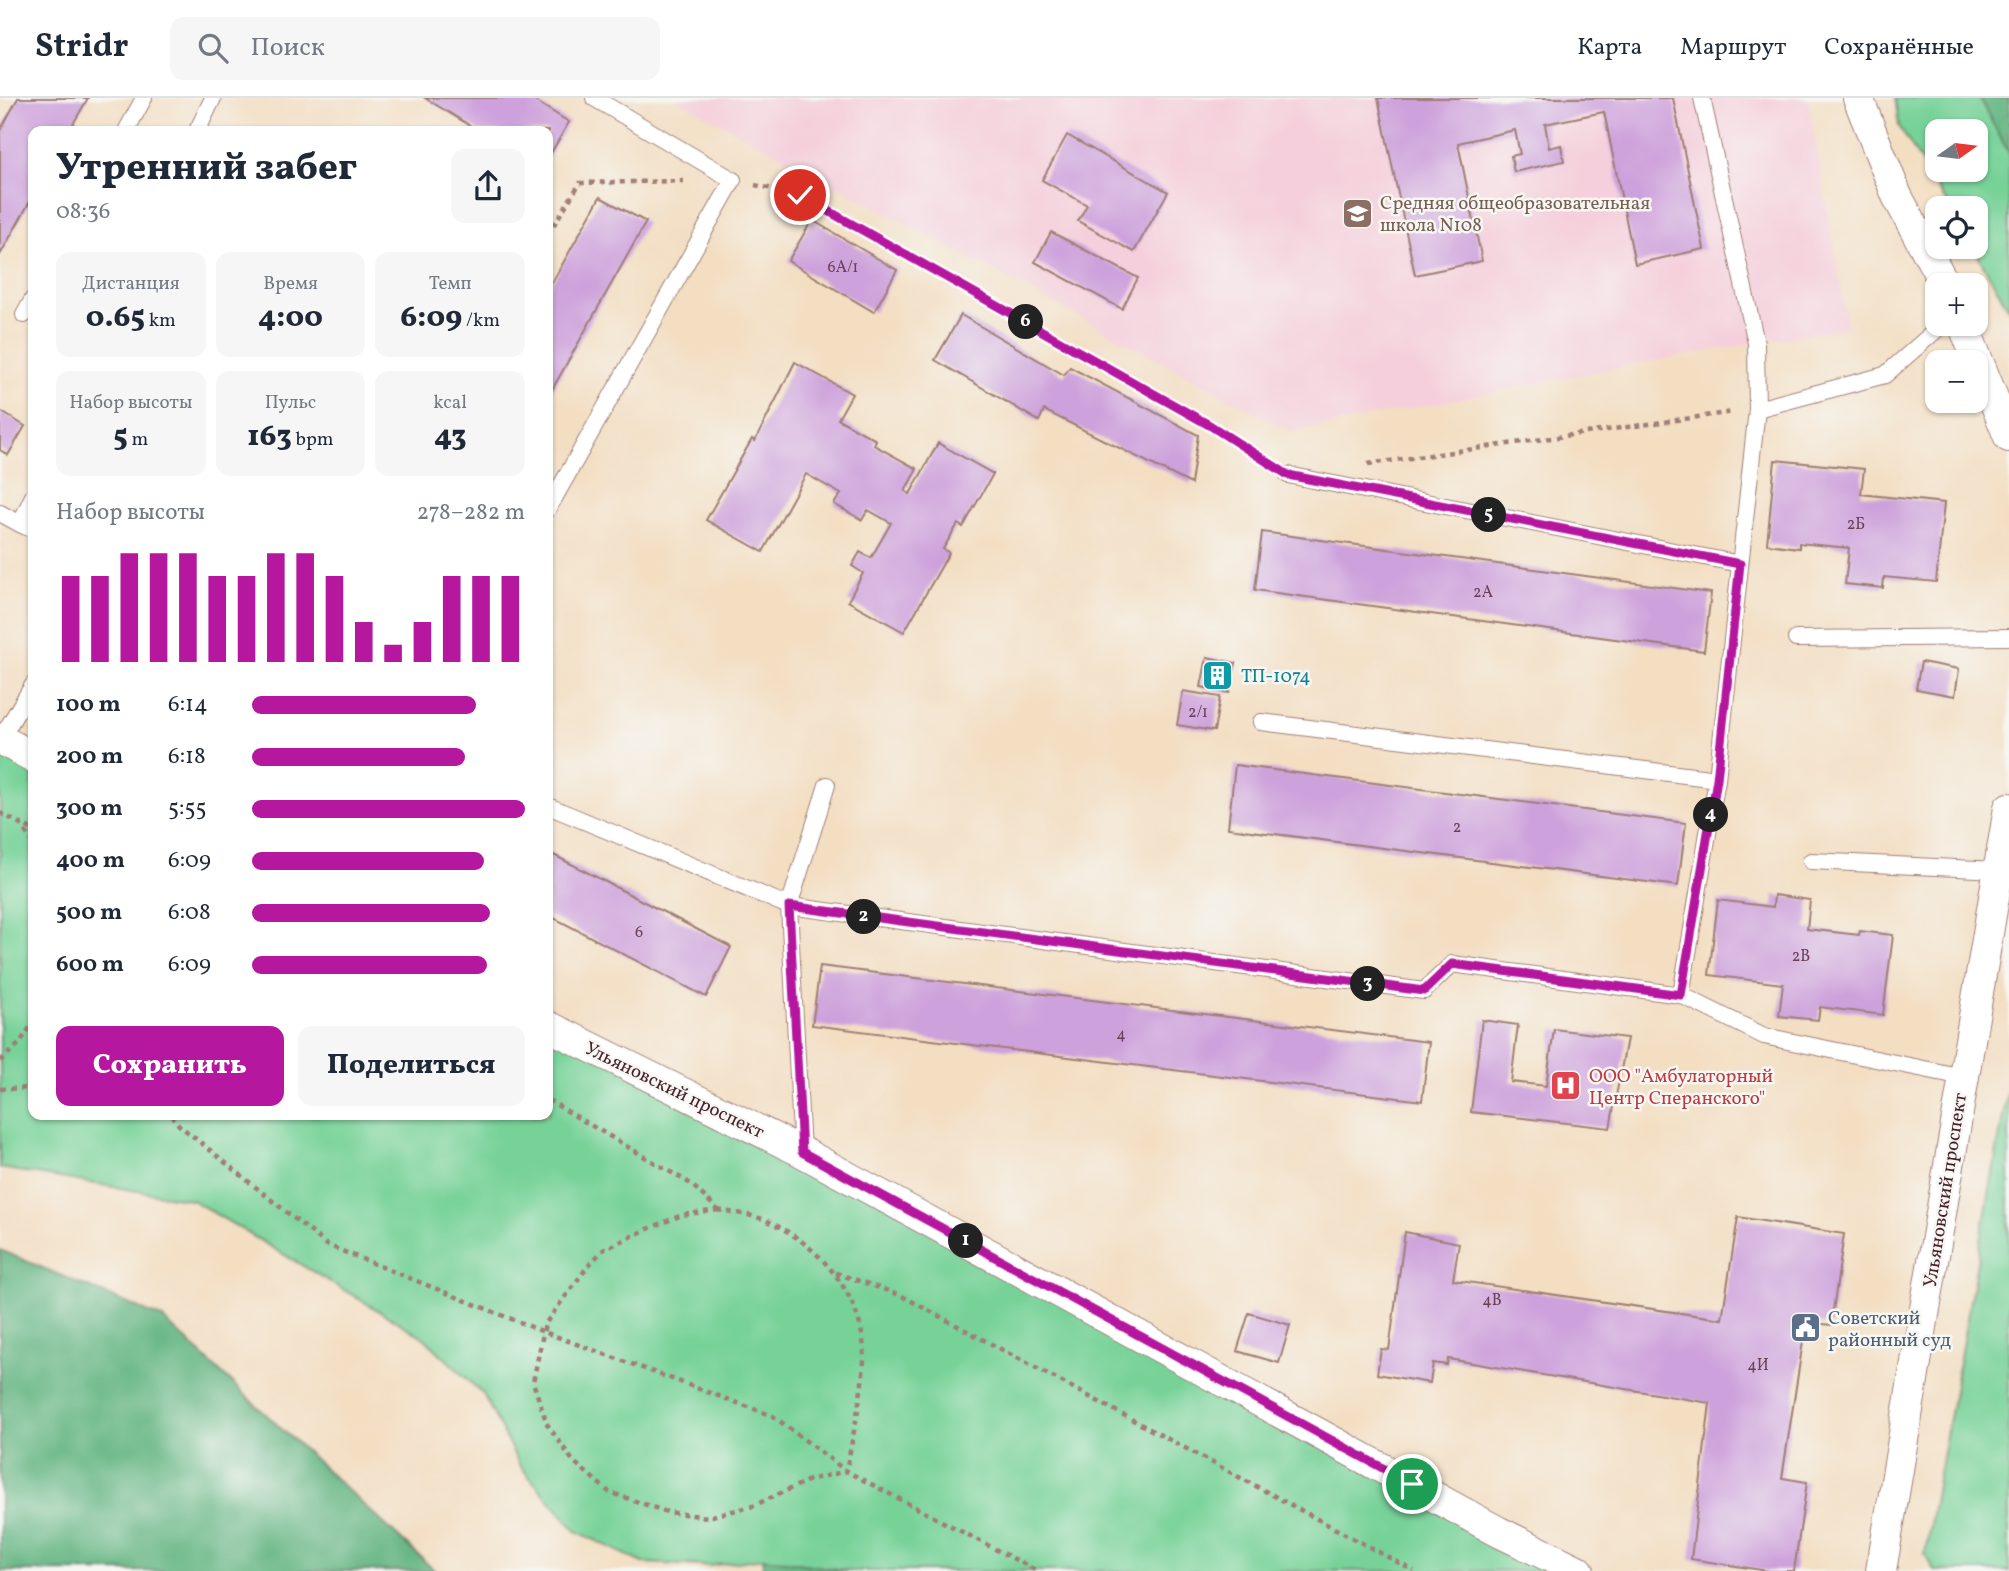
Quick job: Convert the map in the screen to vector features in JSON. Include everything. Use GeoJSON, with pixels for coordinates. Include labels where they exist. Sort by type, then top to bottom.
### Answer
{"type":"FeatureCollection","features":[{"type":"Feature","properties":{"kind":"street"},"geometry":{"type":"LineString","coordinates":[[1858,98],[1897,196],[1939,273]]}},
{"type":"Feature","properties":{"kind":"street"},"geometry":{"type":"LineString","coordinates":[[1969,336],[2009,437]]}},
{"type":"Feature","properties":{"kind":"street"},"geometry":{"type":"LineString","coordinates":[[0,740],[28,754]]}},
{"type":"Feature","properties":{"kind":"street","name":"Ульяновский проспект"},"geometry":{"type":"LineString","coordinates":[[1881,1571],[2009,808]]}},
{"type":"Feature","properties":{"kind":"street","name":"Ульяновский проспект"},"geometry":{"type":"LineString","coordinates":[[553,1028],[802,1152],[1499,1532],[1578,1571]]}},
{"type":"Feature","properties":{"kind":"lane"},"geometry":{"type":"LineString","coordinates":[[129,126],[144,98]]}},
{"type":"Feature","properties":{"kind":"lane"},"geometry":{"type":"LineString","coordinates":[[199,126],[213,98]]}},
{"type":"Feature","properties":{"kind":"lane"},"geometry":{"type":"LineString","coordinates":[[553,500],[733,180],[594,98]]}},
{"type":"Feature","properties":{"kind":"lane"},"geometry":{"type":"LineString","coordinates":[[1681,995],[1717,779],[1757,409],[1756,343],[1702,98]]}},
{"type":"Feature","properties":{"kind":"lane"},"geometry":{"type":"LineString","coordinates":[[24,315],[28,308]]}},
{"type":"Feature","properties":{"kind":"lane"},"geometry":{"type":"LineString","coordinates":[[1757,409],[1885,375],[1929,336]]}},
{"type":"Feature","properties":{"kind":"lane"},"geometry":{"type":"LineString","coordinates":[[1288,475],[1740,564]]}},
{"type":"Feature","properties":{"kind":"lane"},"geometry":{"type":"LineString","coordinates":[[0,513],[27,527]]}},
{"type":"Feature","properties":{"kind":"lane"},"geometry":{"type":"LineString","coordinates":[[1796,639],[2009,637]]}},
{"type":"Feature","properties":{"kind":"lane"},"geometry":{"type":"LineString","coordinates":[[0,740],[28,692]]}},
{"type":"Feature","properties":{"kind":"lane"},"geometry":{"type":"LineString","coordinates":[[1261,722],[1717,779]]}},
{"type":"Feature","properties":{"kind":"lane"},"geometry":{"type":"LineString","coordinates":[[802,1152],[789,906],[827,785]]}},
{"type":"Feature","properties":{"kind":"lane"},"geometry":{"type":"LineString","coordinates":[[553,808],[789,906],[1424,991],[1452,964],[1681,995],[1764,1036],[1963,1077]]}},
{"type":"Feature","properties":{"kind":"lane"},"geometry":{"type":"LineString","coordinates":[[1811,861],[1998,870]]}},
{"type":"Feature","properties":{"kind":"path"},"geometry":{"type":"LineString","coordinates":[[553,226],[580,183],[733,180],[800,195],[1211,426],[1288,475]]}},
{"type":"Feature","properties":{"kind":"path"},"geometry":{"type":"LineString","coordinates":[[1357,465],[1757,409]]}},
{"type":"Feature","properties":{"kind":"path"},"geometry":{"type":"LineString","coordinates":[[0,813],[28,827]]}},
{"type":"Feature","properties":{"kind":"path"},"geometry":{"type":"LineString","coordinates":[[18,822],[28,835]]}},
{"type":"Feature","properties":{"kind":"path"},"geometry":{"type":"LineString","coordinates":[[0,1061],[19,1044],[28,1030]]}},
{"type":"Feature","properties":{"kind":"path"},"geometry":{"type":"LineString","coordinates":[[0,1088],[28,1088]]}},
{"type":"Feature","properties":{"kind":"path"},"geometry":{"type":"LineString","coordinates":[[553,1103],[691,1184],[718,1210]]}},
{"type":"Feature","properties":{"kind":"path"},"geometry":{"type":"LineString","coordinates":[[175,1120],[327,1245],[544,1332],[773,1416],[846,1471],[1037,1571]]}},
{"type":"Feature","properties":{"kind":"path"},"geometry":{"type":"LineString","coordinates":[[718,1210],[763,1219],[803,1240],[835,1273],[856,1313],[864,1357],[846,1471],[809,1480],[753,1506],[708,1517],[667,1513],[609,1492],[573,1461],[547,1424],[533,1381],[545,1324],[603,1250],[682,1216],[718,1210]]}},
{"type":"Feature","properties":{"kind":"path"},"geometry":{"type":"LineString","coordinates":[[835,1273],[900,1295],[1414,1571]]}},
{"type":"Feature","properties":{"kind":"shaded area","name":"Средняя общеобразовательная школа N108"},"geometry":{"type":"Polygon","coordinates":[[[674,98],[1808,98],[1848,327],[1625,366],[1292,432],[674,98]]]}},
{"type":"Feature","properties":{"kind":"green space"},"geometry":{"type":"Polygon","coordinates":[[[1895,98],[2009,98],[2009,309],[1980,259],[1988,259],[1988,196],[1943,196],[1934,182],[1988,182],[1988,119],[1925,119],[1925,168],[1899,126],[1895,98]]]}},
{"type":"Feature","properties":{"kind":"green space"},"geometry":{"type":"Polygon","coordinates":[[[1979,98],[2009,98],[2009,153],[1979,98]]]}},
{"type":"Feature","properties":{"kind":"green space"},"geometry":{"type":"Polygon","coordinates":[[[0,739],[28,754],[28,1120],[553,1120],[553,1029],[1579,1571],[850,1571],[764,1558],[709,1566],[643,1563],[576,1531],[520,1466],[483,1394],[423,1337],[192,1200],[0,1168],[0,739]]]}},
{"type":"Feature","properties":{"kind":"green space"},"geometry":{"type":"Polygon","coordinates":[[[2009,1083],[2009,1571],[1934,1571],[1925,1553],[2009,1083]]]}},
{"type":"Feature","properties":{"kind":"green space"},"geometry":{"type":"Polygon","coordinates":[[[0,1250],[162,1318],[435,1571],[0,1571],[0,1250]]]}},
{"type":"Feature","properties":{"kind":"green space"},"geometry":{"type":"Polygon","coordinates":[[[764,1558],[850,1571],[762,1571],[764,1558]]]}},
{"type":"Feature","properties":{"kind":"building"},"geometry":{"type":"Polygon","coordinates":[[[18,98],[88,98],[72,126],[28,126],[28,205],[0,255],[0,131],[18,98]]]}},
{"type":"Feature","properties":{"kind":"building"},"geometry":{"type":"Polygon","coordinates":[[[425,98],[530,98],[569,122],[553,149],[553,126],[471,126],[425,98]]]}},
{"type":"Feature","properties":{"kind":"building"},"geometry":{"type":"Polygon","coordinates":[[[1378,98],[1673,98],[1704,249],[1635,264],[1604,112],[1545,124],[1549,148],[1561,145],[1564,161],[1514,172],[1511,156],[1520,154],[1515,130],[1458,143],[1482,261],[1415,275],[1378,98]]]}},
{"type":"Feature","properties":{"kind":"building"},"geometry":{"type":"Polygon","coordinates":[[[1067,135],[1168,192],[1134,252],[1078,221],[1087,205],[1042,180],[1067,135]]]}},
{"type":"Feature","properties":{"kind":"building"},"geometry":{"type":"Polygon","coordinates":[[[600,197],[646,222],[553,388],[553,281],[600,197]]]}},
{"type":"Feature","properties":{"kind":"building"},"geometry":{"type":"Polygon","coordinates":[[[812,220],[897,270],[874,312],[788,261],[812,220]]]}},
{"type":"Feature","properties":{"kind":"building"},"geometry":{"type":"Polygon","coordinates":[[[1051,232],[1138,278],[1122,309],[1035,262],[1051,232]]]}},
{"type":"Feature","properties":{"kind":"building"},"geometry":{"type":"Polygon","coordinates":[[[961,315],[1064,375],[1070,367],[1198,435],[1191,484],[1044,410],[1039,421],[935,360],[961,315]]]}},
{"type":"Feature","properties":{"kind":"building"},"geometry":{"type":"Polygon","coordinates":[[[795,362],[852,394],[838,419],[876,440],[874,445],[917,469],[905,491],[910,494],[938,443],[993,474],[963,527],[958,524],[943,549],[949,553],[904,632],[848,601],[863,573],[852,566],[860,552],[871,558],[891,523],[868,510],[862,520],[834,504],[841,494],[806,474],[763,552],[706,520],[752,439],[755,441],[795,362]]]}},
{"type":"Feature","properties":{"kind":"building"},"geometry":{"type":"Polygon","coordinates":[[[0,411],[25,426],[8,455],[0,450],[0,411]]]}},
{"type":"Feature","properties":{"kind":"building"},"geometry":{"type":"Polygon","coordinates":[[[1775,460],[1864,469],[1861,494],[1944,503],[1936,582],[1884,577],[1883,588],[1845,584],[1849,548],[1799,543],[1799,548],[1767,544],[1775,460]]]}},
{"type":"Feature","properties":{"kind":"building"},"geometry":{"type":"Polygon","coordinates":[[[1262,532],[1711,593],[1704,651],[1255,590],[1262,532]]]}},
{"type":"Feature","properties":{"kind":"building","name":"ТП-1074"},"geometry":{"type":"Polygon","coordinates":[[[1207,657],[1236,663],[1229,693],[1201,687],[1207,657]]]}},
{"type":"Feature","properties":{"kind":"building"},"geometry":{"type":"Polygon","coordinates":[[[1921,662],[1959,669],[1955,696],[1916,689],[1921,662]]]}},
{"type":"Feature","properties":{"kind":"building"},"geometry":{"type":"Polygon","coordinates":[[[1183,691],[1220,697],[1214,731],[1177,725],[1183,691]]]}},
{"type":"Feature","properties":{"kind":"building"},"geometry":{"type":"Polygon","coordinates":[[[1235,765],[1686,823],[1678,886],[1228,828],[1235,765]]]}},
{"type":"Feature","properties":{"kind":"building"},"geometry":{"type":"Polygon","coordinates":[[[553,855],[731,947],[706,997],[553,918],[553,855]]]}},
{"type":"Feature","properties":{"kind":"building"},"geometry":{"type":"Polygon","coordinates":[[[1774,895],[1810,900],[1807,929],[1859,935],[1860,931],[1893,935],[1883,1015],[1820,1007],[1818,1020],[1779,1016],[1783,984],[1709,975],[1718,900],[1773,907],[1774,895]]]}},
{"type":"Feature","properties":{"kind":"building"},"geometry":{"type":"Polygon","coordinates":[[[820,966],[1429,1042],[1422,1101],[812,1025],[820,966]]]}},
{"type":"Feature","properties":{"kind":"building"},"geometry":{"type":"Polygon","coordinates":[[[1482,1020],[1518,1025],[1511,1082],[1546,1086],[1554,1029],[1627,1038],[1610,1128],[1471,1112],[1482,1020]]]}},
{"type":"Feature","properties":{"kind":"building"},"geometry":{"type":"Polygon","coordinates":[[[1738,1217],[1844,1234],[1831,1325],[1806,1322],[1782,1478],[1807,1482],[1794,1571],[1768,1571],[1691,1559],[1710,1403],[1448,1359],[1447,1365],[1433,1363],[1430,1383],[1377,1374],[1381,1349],[1389,1350],[1405,1232],[1459,1243],[1453,1280],[1722,1319],[1738,1217]]]}},
{"type":"Feature","properties":{"kind":"building"},"geometry":{"type":"Polygon","coordinates":[[[1249,1313],[1290,1325],[1279,1363],[1237,1351],[1249,1313]]]}},
{"type":"Feature","properties":{"kind":"place","name":"Средняя общеобразовательная школа N108"},"geometry":{"type":"Point","coordinates":[1357,213]}},
{"type":"Feature","properties":{"kind":"place","name":"ТП-1074"},"geometry":{"type":"Point","coordinates":[1218,675]}},
{"type":"Feature","properties":{"kind":"place","name":"ООО \"Амбулаторный Центр Сперанского\""},"geometry":{"type":"Point","coordinates":[1566,1086]}},
{"type":"Feature","properties":{"kind":"place","name":"Советский районный суд"},"geometry":{"type":"Point","coordinates":[1805,1328]}},
{"type":"Feature","properties":{"kind":"route"},"geometry":{"type":"LineString","coordinates":[[800,195],[1211,426],[1288,475],[1740,564],[1717,779],[1681,995],[1452,964],[1424,991],[789,906],[802,1152],[1412,1484]]}}]}
